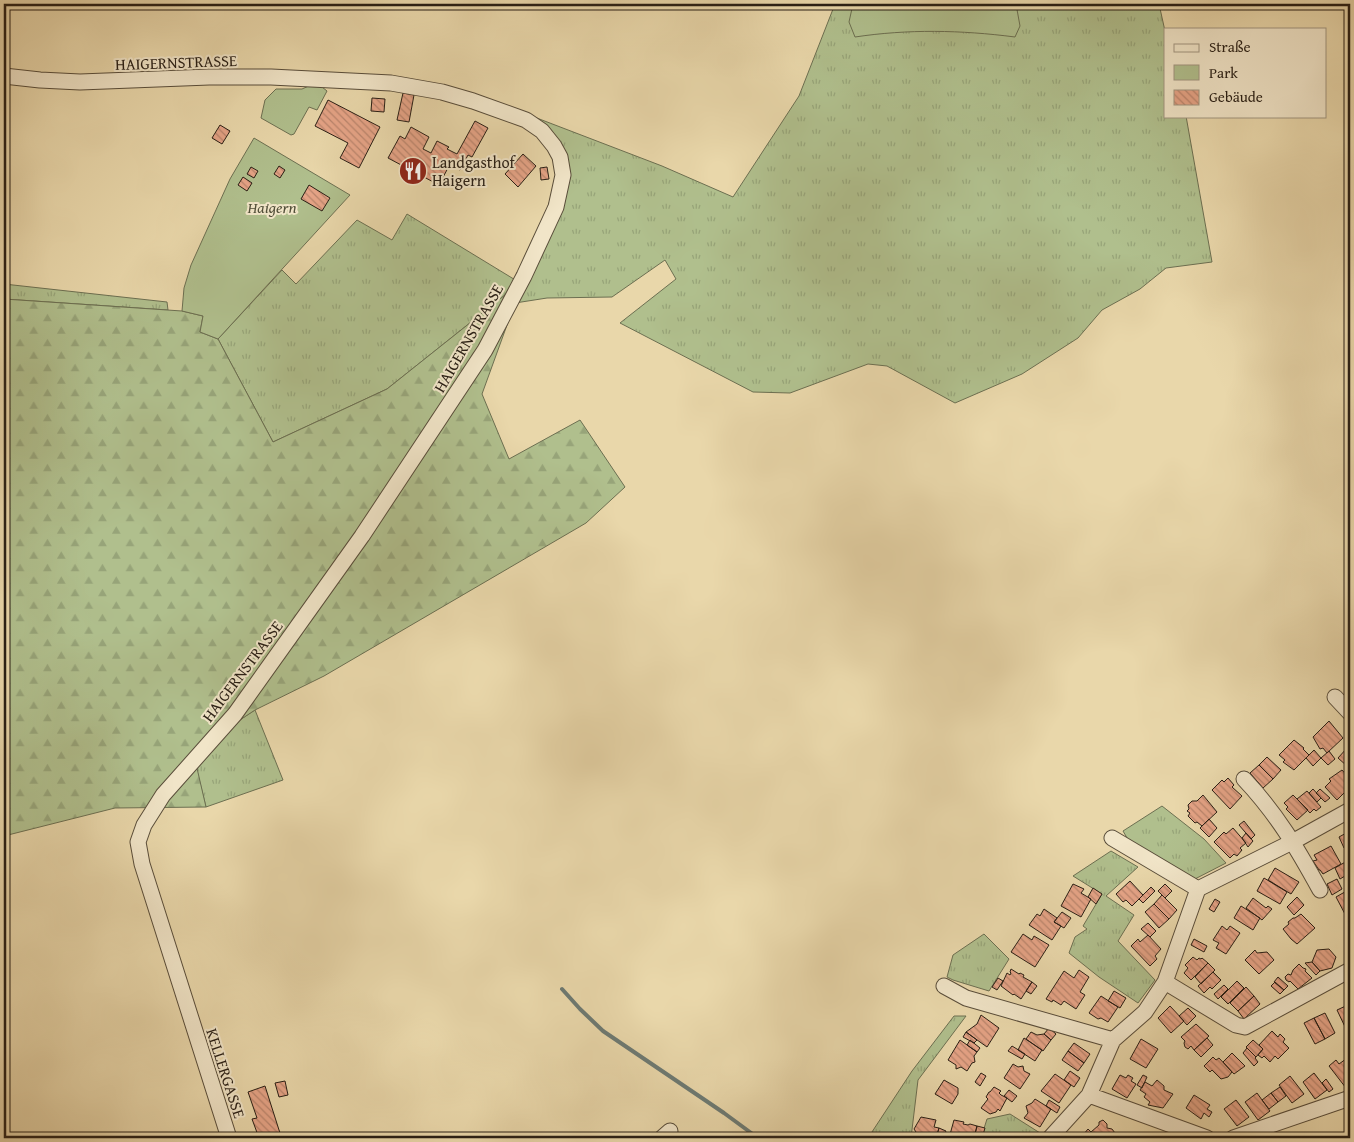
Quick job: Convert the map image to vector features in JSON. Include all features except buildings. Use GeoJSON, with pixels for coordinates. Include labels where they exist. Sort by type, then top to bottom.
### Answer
{"type":"FeatureCollection","features":[{"type":"Feature","properties":{"kind":"street","name":"HAIGERNSTRASSE"},"geometry":{"type":"LineString","coordinates":[[4,76],[80,82],[209,77],[271,77],[391,83],[442,92],[474,101],[526,120],[542,132],[554,146],[560,157],[563,175],[556,207],[524,276],[485,350],[362,536],[235,714],[163,795],[144,825],[138,842],[142,864],[190,1018]]}},
{"type":"Feature","properties":{"kind":"street"},"geometry":{"type":"LineString","coordinates":[[1335,697],[1350,713]]}},
{"type":"Feature","properties":{"kind":"street"},"geometry":{"type":"LineString","coordinates":[[1244,779],[1266,802],[1294,841],[1320,890]]}},
{"type":"Feature","properties":{"kind":"street"},"geometry":{"type":"LineString","coordinates":[[1050,1138],[1089,1095],[1113,1040],[1145,1012],[1165,982],[1198,890],[1350,810]]}},
{"type":"Feature","properties":{"kind":"street"},"geometry":{"type":"LineString","coordinates":[[1112,838],[1198,890]]}},
{"type":"Feature","properties":{"kind":"street"},"geometry":{"type":"LineString","coordinates":[[1165,982],[1236,1025],[1245,1027],[1350,970]]}},
{"type":"Feature","properties":{"kind":"street"},"geometry":{"type":"LineString","coordinates":[[944,986],[966,998],[1113,1040]]}},
{"type":"Feature","properties":{"kind":"street","name":"KELLERGASSE"},"geometry":{"type":"LineString","coordinates":[[190,1018],[229,1138]]}},
{"type":"Feature","properties":{"kind":"street"},"geometry":{"type":"LineString","coordinates":[[1089,1095],[1207,1138]]}},
{"type":"Feature","properties":{"kind":"street"},"geometry":{"type":"LineString","coordinates":[[1233,1138],[1350,1098]]}},
{"type":"Feature","properties":{"kind":"green space"},"geometry":{"type":"Polygon","coordinates":[[[835,4],[1159,4],[1164,28],[1164,118],[1186,118],[1212,262],[1166,268],[1140,289],[1102,310],[1078,338],[1022,374],[955,403],[887,366],[868,364],[790,393],[753,392],[620,323],[676,279],[665,260],[612,297],[547,298],[515,303],[510,291],[387,389],[273,442],[218,339],[282,270],[296,284],[357,220],[392,240],[407,214],[517,281],[525,282],[564,154],[495,102],[662,166],[733,197],[799,96],[835,4]]]}},
{"type":"Feature","properties":{"kind":"green space"},"geometry":{"type":"Polygon","coordinates":[[[853,4],[1016,4],[1020,26],[1015,37],[935,31],[855,37],[849,22],[853,4]]]}},
{"type":"Feature","properties":{"kind":"green space"},"geometry":{"type":"Polygon","coordinates":[[[311,85],[322,87],[327,91],[317,110],[309,107],[294,134],[291,135],[261,118],[265,100],[276,89],[302,89],[311,85]]]}},
{"type":"Feature","properties":{"kind":"green space","name":"Haigern"},"geometry":{"type":"Polygon","coordinates":[[[254,138],[350,195],[218,339],[200,332],[203,316],[182,311],[184,288],[191,265],[230,179],[254,138]]]}},
{"type":"Feature","properties":{"kind":"green space"},"geometry":{"type":"Polygon","coordinates":[[[4,284],[167,302],[168,310],[4,299],[4,284]]]}},
{"type":"Feature","properties":{"kind":"green space"},"geometry":{"type":"Polygon","coordinates":[[[510,291],[515,303],[482,394],[509,459],[580,420],[625,487],[586,523],[324,676],[255,710],[193,751],[206,807],[115,808],[4,836],[4,299],[182,311],[203,316],[200,332],[218,339],[273,442],[387,389],[510,291]]]}},
{"type":"Feature","properties":{"kind":"green space"},"geometry":{"type":"Polygon","coordinates":[[[255,710],[283,780],[206,807],[192,751],[255,710]]]}},
{"type":"Feature","properties":{"kind":"green space"},"geometry":{"type":"Polygon","coordinates":[[[1162,806],[1204,839],[1226,863],[1193,880],[1130,843],[1123,831],[1162,806]]]}},
{"type":"Feature","properties":{"kind":"green space"},"geometry":{"type":"Polygon","coordinates":[[[1111,851],[1138,867],[1106,896],[1134,915],[1118,941],[1155,980],[1138,1003],[1099,977],[1069,953],[1075,937],[1087,929],[1083,926],[1102,894],[1073,876],[1111,851]]]}},
{"type":"Feature","properties":{"kind":"green space"},"geometry":{"type":"Polygon","coordinates":[[[984,934],[1009,959],[989,991],[947,977],[953,955],[984,934]]]}},
{"type":"Feature","properties":{"kind":"green space"},"geometry":{"type":"Polygon","coordinates":[[[954,1016],[966,1016],[918,1080],[911,1138],[868,1138],[912,1071],[954,1016]]]}},
{"type":"Feature","properties":{"kind":"green space"},"geometry":{"type":"Polygon","coordinates":[[[1010,1114],[1040,1133],[1034,1138],[981,1138],[987,1119],[1010,1114]]]}},
{"type":"Feature","properties":{"kind":"waterway"},"geometry":{"type":"LineString","coordinates":[[562,989],[603,1031],[758,1138]]}},
{"type":"Feature","properties":{"kind":"place","name":"Landgasthof Haigern"},"geometry":{"type":"Point","coordinates":[413,171]}}]}
